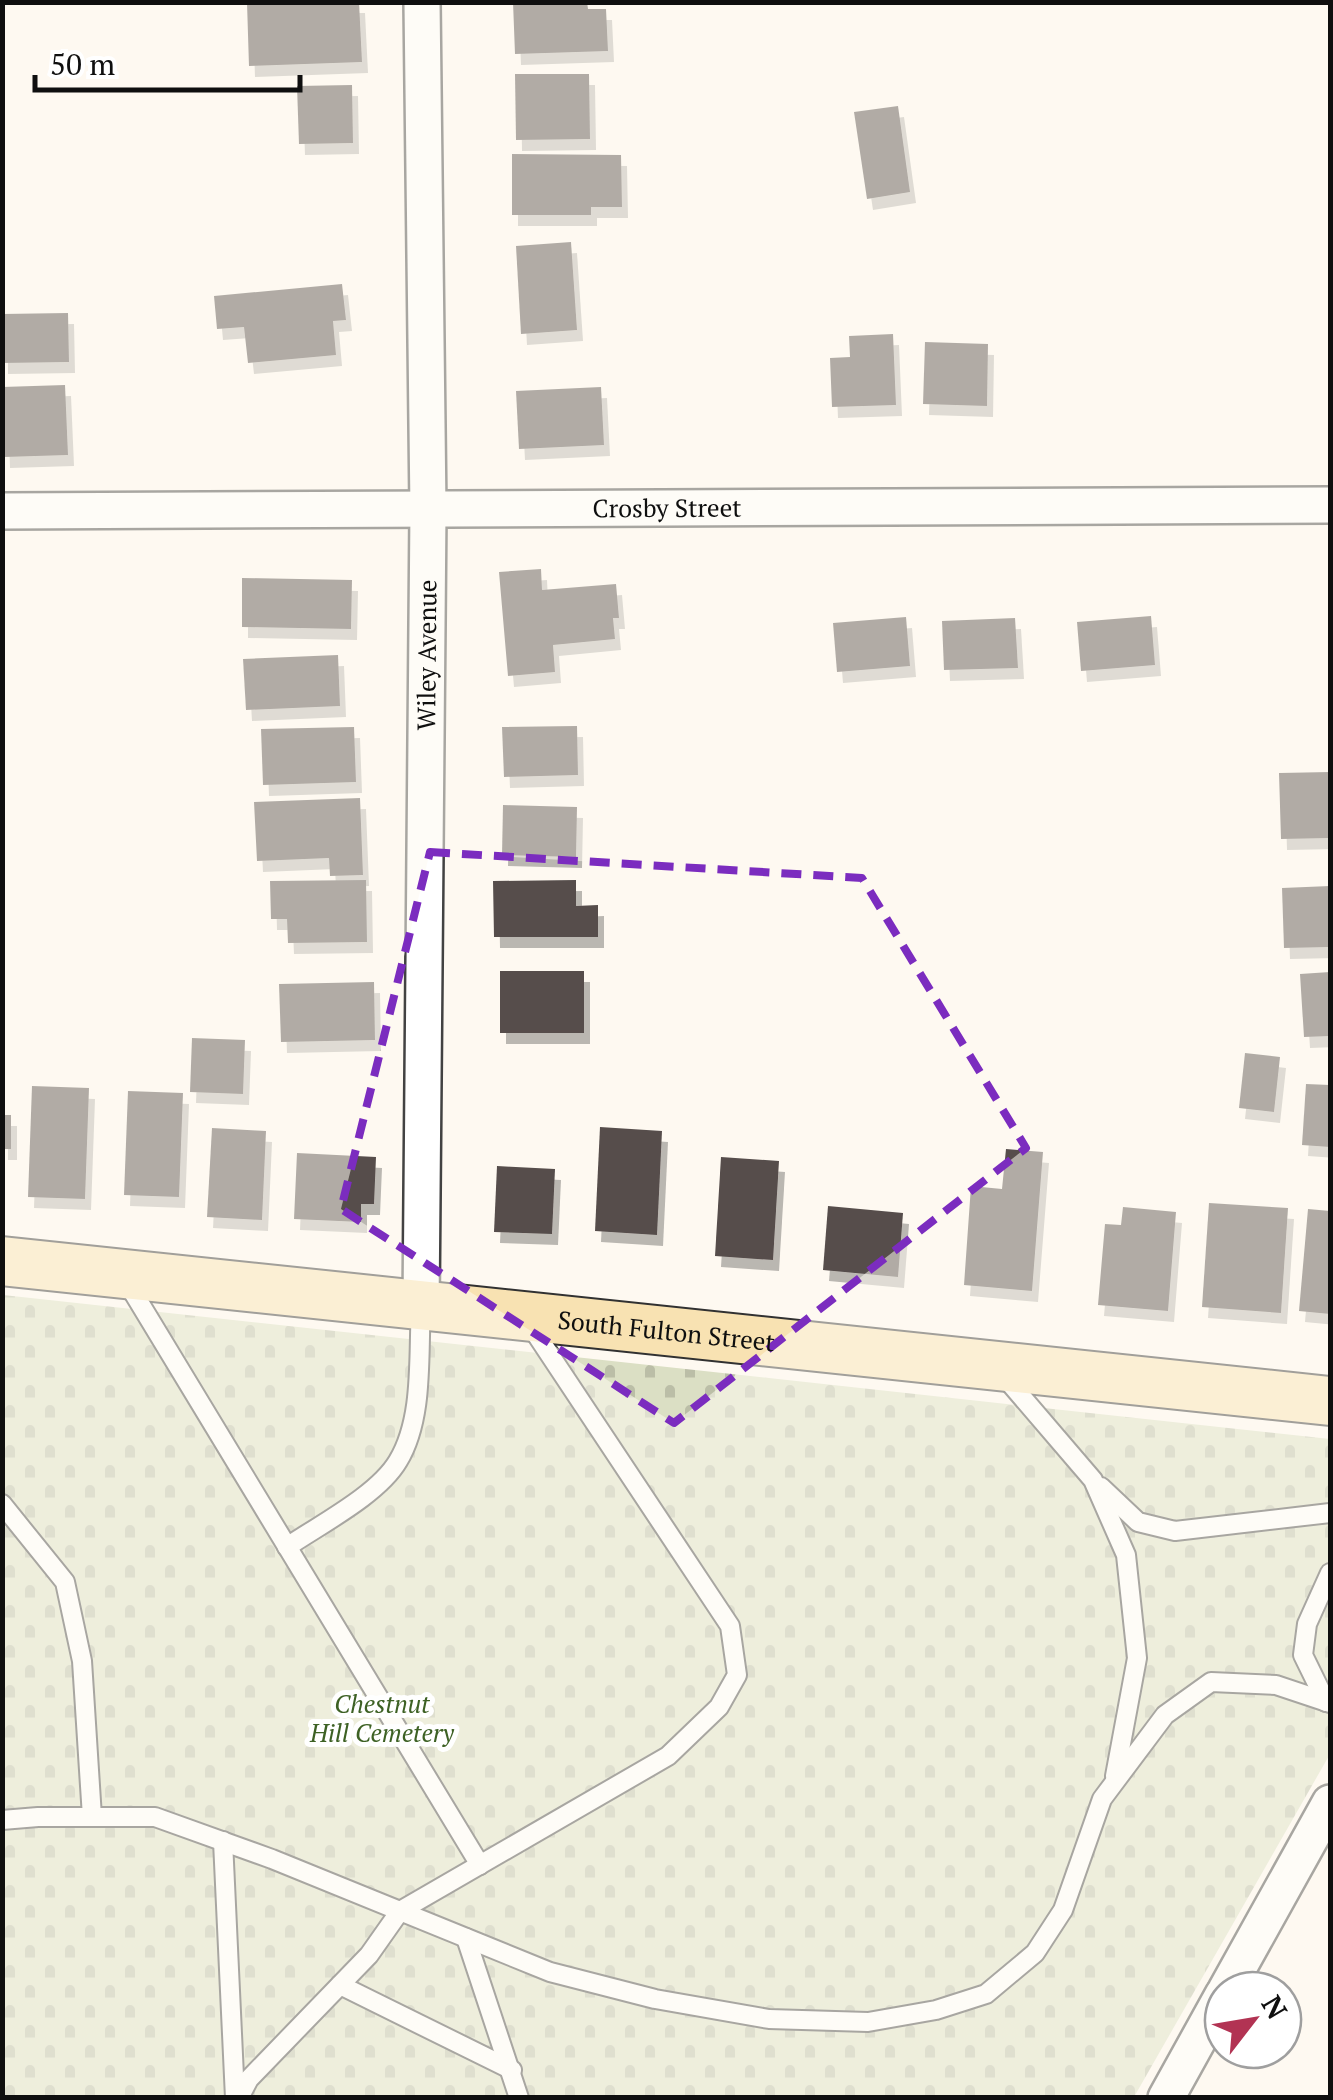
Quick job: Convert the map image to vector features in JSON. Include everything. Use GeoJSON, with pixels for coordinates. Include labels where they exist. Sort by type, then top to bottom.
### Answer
{"type":"FeatureCollection","features":[{"type":"Feature","properties":{"kind":"street","name":"Wiley Avenue"},"geometry":{"type":"LineString","coordinates":[[421,1307],[428,510],[422,2]]}},
{"type":"Feature","properties":{"kind":"street","name":"Crosby Street"},"geometry":{"type":"LineString","coordinates":[[2,511],[1330,505]]}},
{"type":"Feature","properties":{"kind":"street","name":"South Fulton Street"},"geometry":{"type":"LineString","coordinates":[[2,1261],[1330,1401]]}},
{"type":"Feature","properties":{"kind":"street"},"geometry":{"type":"LineString","coordinates":[[1237,1970],[1330,1803]]}},
{"type":"Feature","properties":{"kind":"street"},"geometry":{"type":"LineString","coordinates":[[1166,2098],[1203,2031]]}},
{"type":"Feature","properties":{"kind":"lane"},"geometry":{"type":"LineString","coordinates":[[122,1274],[480,1865]]}},
{"type":"Feature","properties":{"kind":"lane"},"geometry":{"type":"LineString","coordinates":[[287,1546],[368,1492],[398,1462],[414,1418],[421,1307]]}},
{"type":"Feature","properties":{"kind":"lane"},"geometry":{"type":"LineString","coordinates":[[237,2098],[250,2079],[369,1955],[400,1911],[668,1756],[720,1708],[737,1674],[730,1626],[525,1318]]}},
{"type":"Feature","properties":{"kind":"lane"},"geometry":{"type":"LineString","coordinates":[[995,1366],[1093,1480],[1138,1522],[1175,1531],[1330,1514]]}},
{"type":"Feature","properties":{"kind":"lane"},"geometry":{"type":"LineString","coordinates":[[1093,1480],[1126,1555],[1136,1658],[1114,1782]]}},
{"type":"Feature","properties":{"kind":"lane"},"geometry":{"type":"LineString","coordinates":[[2,1504],[65,1582],[82,1662],[92,1817]]}},
{"type":"Feature","properties":{"kind":"lane"},"geometry":{"type":"LineString","coordinates":[[1328,1703],[1304,1655],[1308,1624],[1330,1573]]}},
{"type":"Feature","properties":{"kind":"lane"},"geometry":{"type":"LineString","coordinates":[[2,1820],[156,1818],[550,1972],[654,1999],[769,2019],[868,2022],[936,2010],[986,1994],[1035,1953],[1064,1910],[1102,1799],[1166,1715],[1211,1682],[1276,1685],[1328,1703]]}},
{"type":"Feature","properties":{"kind":"lane"},"geometry":{"type":"LineString","coordinates":[[222,1842],[237,2098]]}},
{"type":"Feature","properties":{"kind":"lane"},"geometry":{"type":"LineString","coordinates":[[466,1938],[520,2098]]}},
{"type":"Feature","properties":{"kind":"lane"},"geometry":{"type":"LineString","coordinates":[[340,1985],[512,2070]]}},
{"type":"Feature","properties":{"kind":"highlighted area"},"geometry":{"type":"Polygon","coordinates":[[[430,852],[862,878],[1026,1148],[674,1423],[341,1209],[430,852]]]}},
{"type":"Feature","properties":{"kind":"green space","name":"Chestnut Hill Cemetery"},"geometry":{"type":"Polygon","coordinates":[[[3,1295],[1330,1439],[1330,1754],[1207,1970],[1203,1970],[1134,2097],[3,2098],[3,1295]]]}},
{"type":"Feature","properties":{"kind":"building"},"geometry":{"type":"Polygon","coordinates":[[[359,2],[362,62],[249,66],[247,3],[359,2]]]}},
{"type":"Feature","properties":{"kind":"building"},"geometry":{"type":"Polygon","coordinates":[[[513,2],[587,2],[588,9],[606,9],[608,51],[515,54],[513,2]]]}},
{"type":"Feature","properties":{"kind":"building"},"geometry":{"type":"Polygon","coordinates":[[[515,74],[589,74],[590,139],[516,140],[515,74]]]}},
{"type":"Feature","properties":{"kind":"building"},"geometry":{"type":"Polygon","coordinates":[[[352,85],[353,143],[299,144],[297,86],[352,85]]]}},
{"type":"Feature","properties":{"kind":"building"},"geometry":{"type":"Polygon","coordinates":[[[898,106],[910,192],[867,199],[854,112],[898,106]]]}},
{"type":"Feature","properties":{"kind":"building"},"geometry":{"type":"Polygon","coordinates":[[[512,154],[621,155],[622,207],[591,207],[591,215],[512,215],[512,154]]]}},
{"type":"Feature","properties":{"kind":"building"},"geometry":{"type":"Polygon","coordinates":[[[571,242],[577,330],[521,334],[516,246],[571,242]]]}},
{"type":"Feature","properties":{"kind":"building"},"geometry":{"type":"Polygon","coordinates":[[[342,284],[346,320],[333,321],[336,355],[248,363],[244,327],[217,329],[214,296],[342,284]]]}},
{"type":"Feature","properties":{"kind":"building"},"geometry":{"type":"Polygon","coordinates":[[[68,313],[69,362],[2,363],[2,314],[68,313]]]}},
{"type":"Feature","properties":{"kind":"building"},"geometry":{"type":"Polygon","coordinates":[[[893,334],[896,405],[832,407],[830,358],[850,357],[849,336],[893,334]]]}},
{"type":"Feature","properties":{"kind":"building"},"geometry":{"type":"Polygon","coordinates":[[[925,342],[988,344],[987,406],[923,404],[925,342]]]}},
{"type":"Feature","properties":{"kind":"building"},"geometry":{"type":"Polygon","coordinates":[[[65,385],[68,455],[4,457],[2,387],[65,385]]]}},
{"type":"Feature","properties":{"kind":"building"},"geometry":{"type":"Polygon","coordinates":[[[601,387],[604,445],[519,449],[516,391],[601,387]]]}},
{"type":"Feature","properties":{"kind":"building"},"geometry":{"type":"Polygon","coordinates":[[[541,569],[542,590],[616,584],[619,618],[613,618],[615,639],[553,645],[555,672],[508,676],[499,572],[541,569]]]}},
{"type":"Feature","properties":{"kind":"building"},"geometry":{"type":"Polygon","coordinates":[[[242,578],[352,580],[351,629],[242,627],[242,578]]]}},
{"type":"Feature","properties":{"kind":"building"},"geometry":{"type":"Polygon","coordinates":[[[1151,616],[1155,665],[1081,671],[1077,622],[1151,616]]]}},
{"type":"Feature","properties":{"kind":"building"},"geometry":{"type":"Polygon","coordinates":[[[906,617],[910,666],[837,672],[833,623],[906,617]]]}},
{"type":"Feature","properties":{"kind":"building"},"geometry":{"type":"Polygon","coordinates":[[[1015,618],[1018,668],[944,670],[942,621],[1015,618]]]}},
{"type":"Feature","properties":{"kind":"building"},"geometry":{"type":"Polygon","coordinates":[[[338,655],[340,706],[246,710],[243,659],[338,655]]]}},
{"type":"Feature","properties":{"kind":"building"},"geometry":{"type":"Polygon","coordinates":[[[577,726],[578,775],[504,777],[502,727],[577,726]]]}},
{"type":"Feature","properties":{"kind":"building"},"geometry":{"type":"Polygon","coordinates":[[[354,727],[356,782],[263,785],[261,729],[354,727]]]}},
{"type":"Feature","properties":{"kind":"building"},"geometry":{"type":"Polygon","coordinates":[[[1330,772],[1330,838],[1281,839],[1279,773],[1330,772]]]}},
{"type":"Feature","properties":{"kind":"building"},"geometry":{"type":"Polygon","coordinates":[[[360,798],[363,875],[330,876],[329,858],[257,861],[254,802],[360,798]]]}},
{"type":"Feature","properties":{"kind":"building"},"geometry":{"type":"Polygon","coordinates":[[[503,805],[577,807],[576,857],[502,855],[503,805]]]}},
{"type":"Feature","properties":{"kind":"building"},"geometry":{"type":"Polygon","coordinates":[[[366,880],[367,942],[288,943],[287,919],[271,919],[270,881],[366,880]]]}},
{"type":"Feature","properties":{"kind":"building"},"geometry":{"type":"Polygon","coordinates":[[[576,880],[576,906],[598,905],[598,937],[494,937],[493,881],[576,880]]]}},
{"type":"Feature","properties":{"kind":"building"},"geometry":{"type":"Polygon","coordinates":[[[1330,886],[1330,947],[1284,948],[1282,888],[1330,886]]]}},
{"type":"Feature","properties":{"kind":"building"},"geometry":{"type":"Polygon","coordinates":[[[500,971],[584,971],[584,1033],[500,1033],[500,971]]]}},
{"type":"Feature","properties":{"kind":"building"},"geometry":{"type":"Polygon","coordinates":[[[1330,972],[1330,1036],[1304,1037],[1300,974],[1330,972]]]}},
{"type":"Feature","properties":{"kind":"building"},"geometry":{"type":"Polygon","coordinates":[[[374,982],[375,1040],[281,1042],[279,984],[374,982]]]}},
{"type":"Feature","properties":{"kind":"building"},"geometry":{"type":"Polygon","coordinates":[[[192,1038],[245,1040],[243,1094],[190,1092],[192,1038]]]}},
{"type":"Feature","properties":{"kind":"building"},"geometry":{"type":"Polygon","coordinates":[[[1245,1053],[1280,1057],[1274,1112],[1239,1108],[1245,1053]]]}},
{"type":"Feature","properties":{"kind":"building"},"geometry":{"type":"Polygon","coordinates":[[[1306,1084],[1330,1085],[1330,1147],[1302,1145],[1306,1084]]]}},
{"type":"Feature","properties":{"kind":"building"},"geometry":{"type":"Polygon","coordinates":[[[32,1086],[89,1088],[85,1199],[28,1197],[32,1086]]]}},
{"type":"Feature","properties":{"kind":"building"},"geometry":{"type":"Polygon","coordinates":[[[128,1091],[183,1093],[179,1197],[124,1195],[128,1091]]]}},
{"type":"Feature","properties":{"kind":"building"},"geometry":{"type":"Polygon","coordinates":[[[2,1115],[11,1115],[11,1149],[2,1149],[2,1115]]]}},
{"type":"Feature","properties":{"kind":"building"},"geometry":{"type":"Polygon","coordinates":[[[600,1127],[662,1131],[657,1235],[595,1231],[600,1127]]]}},
{"type":"Feature","properties":{"kind":"building"},"geometry":{"type":"Polygon","coordinates":[[[212,1128],[266,1131],[262,1220],[207,1217],[212,1128]]]}},
{"type":"Feature","properties":{"kind":"building"},"geometry":{"type":"Polygon","coordinates":[[[1006,1149],[1043,1152],[1032,1291],[964,1285],[971,1186],[1002,1189],[1006,1149]]]}},
{"type":"Feature","properties":{"kind":"building"},"geometry":{"type":"Polygon","coordinates":[[[297,1153],[376,1157],[374,1204],[361,1204],[361,1222],[294,1219],[297,1153]]]}},
{"type":"Feature","properties":{"kind":"building"},"geometry":{"type":"Polygon","coordinates":[[[721,1157],[779,1161],[773,1260],[715,1256],[721,1157]]]}},
{"type":"Feature","properties":{"kind":"building"},"geometry":{"type":"Polygon","coordinates":[[[497,1166],[555,1169],[552,1234],[494,1232],[497,1166]]]}},
{"type":"Feature","properties":{"kind":"building"},"geometry":{"type":"Polygon","coordinates":[[[1209,1203],[1288,1208],[1281,1313],[1202,1307],[1209,1203]]]}},
{"type":"Feature","properties":{"kind":"building"},"geometry":{"type":"Polygon","coordinates":[[[828,1206],[903,1213],[898,1277],[823,1270],[828,1206]]]}},
{"type":"Feature","properties":{"kind":"building"},"geometry":{"type":"Polygon","coordinates":[[[1123,1207],[1176,1212],[1168,1311],[1098,1305],[1105,1224],[1121,1225],[1123,1207]]]}},
{"type":"Feature","properties":{"kind":"building"},"geometry":{"type":"Polygon","coordinates":[[[1308,1209],[1330,1211],[1330,1314],[1299,1311],[1308,1209]]]}}]}
